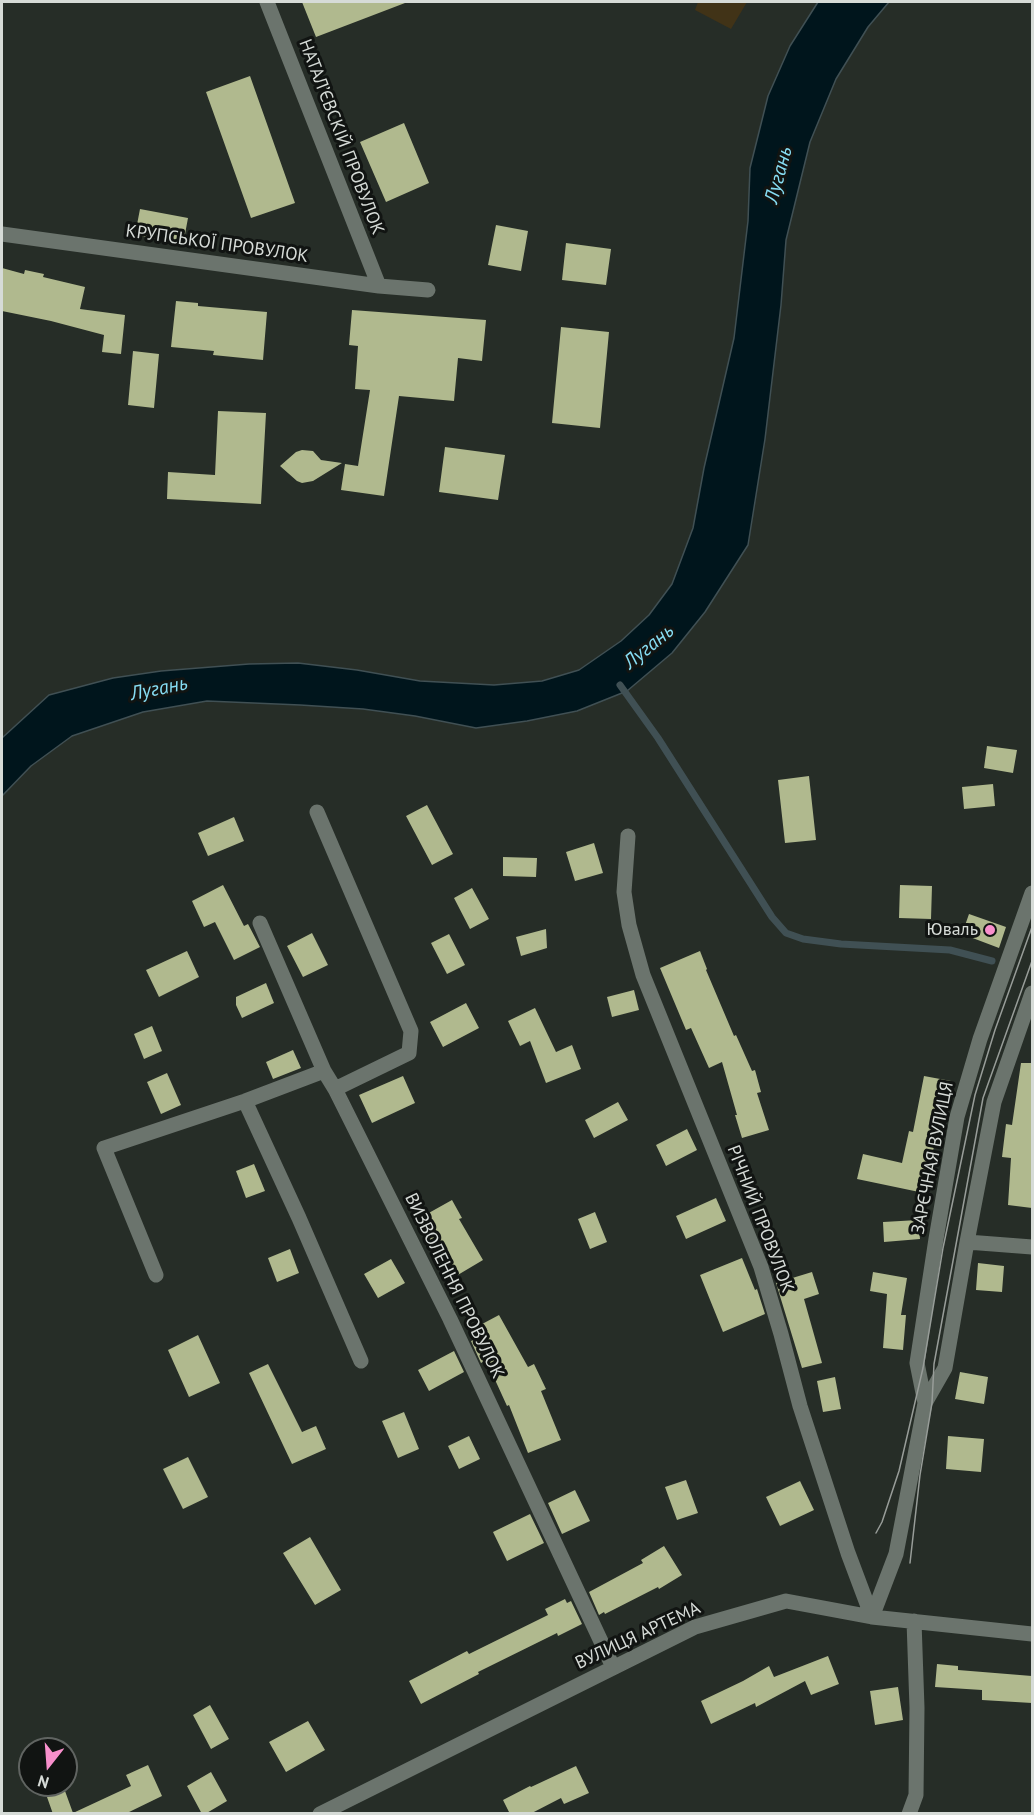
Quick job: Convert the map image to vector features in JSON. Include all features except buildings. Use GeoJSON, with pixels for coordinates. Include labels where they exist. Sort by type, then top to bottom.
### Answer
{"type":"FeatureCollection","features":[{"type":"Feature","properties":{"kind":"street","name":"НАТАЛ’ЄВСКІЙ ПРОВУЛОК"},"geometry":{"type":"LineString","coordinates":[[267,2],[379,286]]}},
{"type":"Feature","properties":{"kind":"street","name":"КРУПСЬКОЇ ПРОВУЛОК"},"geometry":{"type":"LineString","coordinates":[[2,234],[379,286],[428,290]]}},
{"type":"Feature","properties":{"kind":"street"},"geometry":{"type":"LineString","coordinates":[[316,812],[411,1031],[409,1053],[335,1089]]}},
{"type":"Feature","properties":{"kind":"street","name":"РІЧНИЙ ПРОВУЛОК"},"geometry":{"type":"LineString","coordinates":[[628,836],[624,892],[629,926],[642,975],[761,1267],[800,1406],[848,1554],[872,1617]]}},
{"type":"Feature","properties":{"kind":"street","name":"ЗАРЄЧНАЯ ВУЛИЦЯ"},"geometry":{"type":"LineString","coordinates":[[925,1403],[917,1363],[957,1117],[980,1039],[1032,893]]}},
{"type":"Feature","properties":{"kind":"street","name":"ВИЗВОЛЕННЯ ПРОВУЛОК"},"geometry":{"type":"LineString","coordinates":[[260,923],[324,1071],[450,1319],[613,1667]]}},
{"type":"Feature","properties":{"kind":"street","name":"ЗАРЄЧНАЯ ВУЛИЦЯ"},"geometry":{"type":"LineString","coordinates":[[872,1617],[896,1554],[925,1403],[945,1368],[994,1102],[1032,993]]}},
{"type":"Feature","properties":{"kind":"street"},"geometry":{"type":"LineString","coordinates":[[156,1275],[104,1148],[245,1101],[324,1071]]}},
{"type":"Feature","properties":{"kind":"street"},"geometry":{"type":"LineString","coordinates":[[245,1101],[361,1361]]}},
{"type":"Feature","properties":{"kind":"street"},"geometry":{"type":"LineString","coordinates":[[967,1242],[1032,1247]]}},
{"type":"Feature","properties":{"kind":"street","name":"ВУЛИЦЯ АРТЕМА"},"geometry":{"type":"LineString","coordinates":[[320,1814],[695,1627],[786,1601],[872,1617],[1032,1634]]}},
{"type":"Feature","properties":{"kind":"street"},"geometry":{"type":"LineString","coordinates":[[909,1814],[916,1795],[917,1708],[914,1621]]}},
{"type":"Feature","properties":{"kind":"shaded area"},"geometry":{"type":"Polygon","coordinates":[[[698,2],[747,2],[731,29],[695,10],[698,2]]]}},
{"type":"Feature","properties":{"kind":"water","name":"Лугань"},"geometry":{"type":"Polygon","coordinates":[[[818,2],[889,2],[868,27],[836,79],[810,142],[786,240],[781,305],[765,439],[748,545],[705,612],[672,653],[627,691],[577,711],[476,728],[363,709],[300,705],[207,701],[143,712],[72,736],[31,766],[2,796],[2,738],[49,695],[113,678],[161,671],[249,664],[298,663],[420,681],[494,685],[542,681],[579,670],[621,641],[649,615],[672,584],[693,528],[704,468],[734,338],[748,221],[750,168],[768,96],[790,46],[818,2]]]}},
{"type":"Feature","properties":{"kind":"waterway"},"geometry":{"type":"LineString","coordinates":[[620,685],[658,738],[772,917],[786,933],[803,939],[841,944],[950,950],[992,961]]}},
{"type":"Feature","properties":{"kind":"tram line"},"geometry":{"type":"LineString","coordinates":[[876,1533],[899,1471],[923,1368],[943,1248],[975,1095],[995,1030],[1032,927]]}},
{"type":"Feature","properties":{"kind":"tram line"},"geometry":{"type":"LineString","coordinates":[[910,1563],[920,1475],[932,1403],[934,1364],[983,1098],[1032,961]]}},
{"type":"Feature","properties":{"kind":"place","name":"Юваль"},"geometry":{"type":"Point","coordinates":[990,930]}}]}
